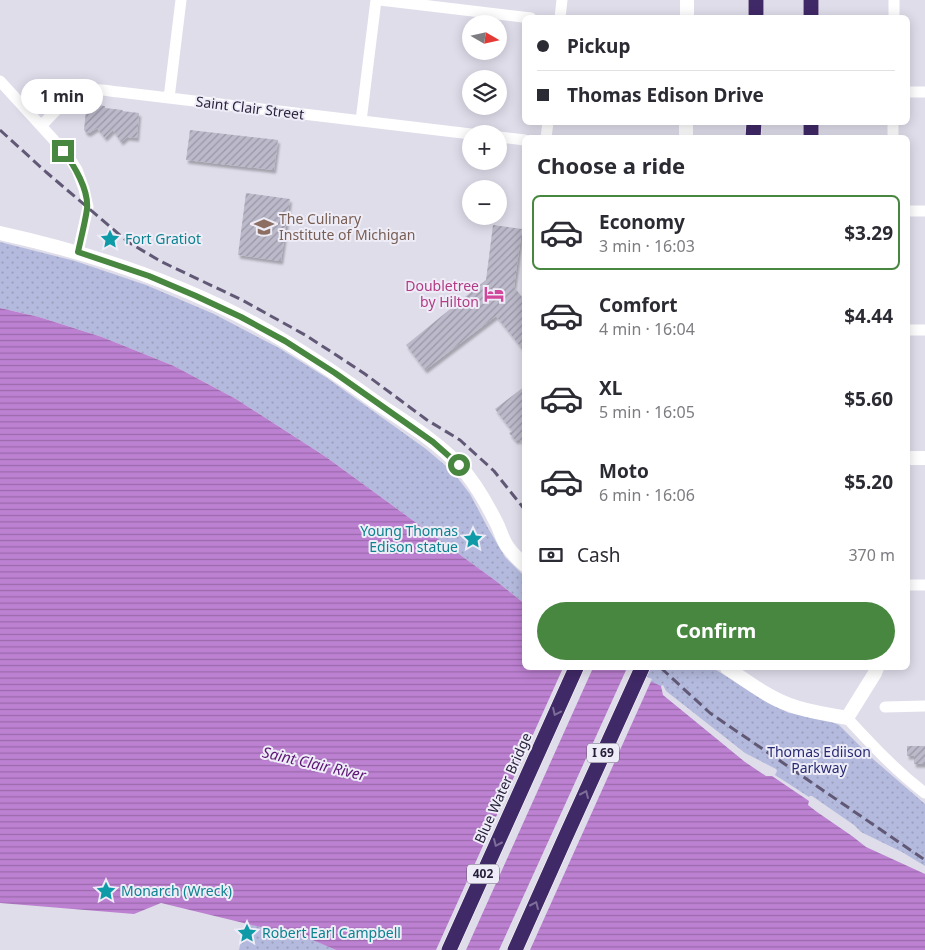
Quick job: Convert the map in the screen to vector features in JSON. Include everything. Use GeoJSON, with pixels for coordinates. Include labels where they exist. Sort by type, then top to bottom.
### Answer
{"type":"FeatureCollection","features":[{"type":"Feature","properties":{"kind":"highway"},"geometry":{"type":"LineString","coordinates":[[756,0],[756,15]]}},
{"type":"Feature","properties":{"kind":"highway"},"geometry":{"type":"LineString","coordinates":[[811,0],[811,15]]}},
{"type":"Feature","properties":{"kind":"highway","name":"Blue Water Bridge"},"geometry":{"type":"LineString","coordinates":[[449,950],[575,670]]}},
{"type":"Feature","properties":{"kind":"highway","name":"I 69"},"geometry":{"type":"LineString","coordinates":[[515,950],[641,670]]}},
{"type":"Feature","properties":{"kind":"street"},"geometry":{"type":"LineString","coordinates":[[169,98],[181,0]]}},
{"type":"Feature","properties":{"kind":"street"},"geometry":{"type":"LineString","coordinates":[[361,121],[376,0]]}},
{"type":"Feature","properties":{"kind":"street"},"geometry":{"type":"LineString","coordinates":[[380,0],[522,17]]}},
{"type":"Feature","properties":{"kind":"street"},"geometry":{"type":"LineString","coordinates":[[560,15],[562,0]]}},
{"type":"Feature","properties":{"kind":"street"},"geometry":{"type":"LineString","coordinates":[[687,0],[687,15]]}},
{"type":"Feature","properties":{"kind":"street"},"geometry":{"type":"LineString","coordinates":[[894,0],[894,15]]}},
{"type":"Feature","properties":{"kind":"street"},"geometry":{"type":"LineString","coordinates":[[0,81],[41,126],[77,170],[88,207],[78,252]]}},
{"type":"Feature","properties":{"kind":"street","name":"Saint Clair Street"},"geometry":{"type":"LineString","coordinates":[[41,126],[68,99],[81,92],[90,90],[462,133]]}},
{"type":"Feature","properties":{"kind":"street"},"geometry":{"type":"LineString","coordinates":[[910,92],[925,92]]}},
{"type":"Feature","properties":{"kind":"street"},"geometry":{"type":"LineString","coordinates":[[507,138],[522,140]]}},
{"type":"Feature","properties":{"kind":"street"},"geometry":{"type":"LineString","coordinates":[[910,211],[925,211]]}},
{"type":"Feature","properties":{"kind":"street"},"geometry":{"type":"LineString","coordinates":[[0,233],[78,252],[149,276],[218,305],[285,341],[335,373],[433,442],[459,465],[474,483],[497,523],[507,546],[522,562]]}},
{"type":"Feature","properties":{"kind":"street"},"geometry":{"type":"LineString","coordinates":[[910,330],[925,330]]}},
{"type":"Feature","properties":{"kind":"street"},"geometry":{"type":"LineString","coordinates":[[910,458],[925,458]]}},
{"type":"Feature","properties":{"kind":"street"},"geometry":{"type":"LineString","coordinates":[[910,585],[925,585]]}},
{"type":"Feature","properties":{"kind":"street"},"geometry":{"type":"LineString","coordinates":[[730,670],[788,705],[803,710],[847,718],[877,750],[925,793]]}},
{"type":"Feature","properties":{"kind":"street"},"geometry":{"type":"LineString","coordinates":[[847,718],[876,670]]}},
{"type":"Feature","properties":{"kind":"street"},"geometry":{"type":"LineString","coordinates":[[885,707],[925,706]]}},
{"type":"Feature","properties":{"kind":"green space"},"geometry":{"type":"Polygon","coordinates":[[[0,242],[75,261],[146,285],[214,314],[279,348],[327,378],[426,449],[453,472],[470,494],[505,557],[522,574],[522,602],[326,457],[236,399],[174,366],[102,337],[39,317],[0,308],[0,242]]]}},
{"type":"Feature","properties":{"kind":"green space","name":"Thomas Ediison Parkway"},"geometry":{"type":"Polygon","coordinates":[[[625,670],[716,670],[770,704],[789,713],[825,719],[839,725],[873,759],[925,804],[925,869],[809,801],[743,755],[651,682],[625,670]]]}},
{"type":"Feature","properties":{"kind":"green space"},"geometry":{"type":"Polygon","coordinates":[[[245,923],[310,939],[336,950],[239,950],[245,923]]]}},
{"type":"Feature","properties":{"kind":"water","name":"Saint Clair River"},"geometry":{"type":"Polygon","coordinates":[[[0,308],[39,317],[102,337],[174,366],[236,399],[326,457],[522,602],[522,670],[625,670],[661,686],[664,692],[772,775],[860,834],[925,869],[925,950],[336,950],[310,939],[161,903],[134,914],[0,903],[0,308]]]}},
{"type":"Feature","properties":{"kind":"pier"},"geometry":{"type":"Polygon","coordinates":[[[562,670],[592,670],[466,950],[436,950],[562,670]]]}},
{"type":"Feature","properties":{"kind":"pier"},"geometry":{"type":"Polygon","coordinates":[[[626,670],[632,670],[652,679],[530,950],[499,950],[626,670]]]}},
{"type":"Feature","properties":{"kind":"pier"},"geometry":{"type":"Polygon","coordinates":[[[663,685],[666,691],[745,753],[776,769],[775,775],[809,797],[812,796],[861,832],[902,852],[925,866],[925,874],[866,847],[808,805],[809,801],[772,776],[766,776],[745,762],[663,695],[661,686],[663,685]]]}},
{"type":"Feature","properties":{"kind":"building"},"geometry":{"type":"Polygon","coordinates":[[[96,105],[139,113],[137,138],[127,137],[121,142],[113,130],[105,138],[97,128],[87,133],[84,130],[86,110],[95,111],[96,105]]]}},
{"type":"Feature","properties":{"kind":"building"},"geometry":{"type":"Polygon","coordinates":[[[190,130],[278,140],[274,170],[186,160],[190,130]]]}},
{"type":"Feature","properties":{"kind":"building","name":"The Culinary Institute of Michigan"},"geometry":{"type":"Polygon","coordinates":[[[246,193],[290,199],[281,261],[238,255],[246,193]]]}},
{"type":"Feature","properties":{"kind":"building","name":"Doubletree by Hilton"},"geometry":{"type":"Polygon","coordinates":[[[493,225],[522,229],[514,287],[522,297],[522,348],[496,316],[425,370],[406,345],[486,280],[493,225]]]}},
{"type":"Feature","properties":{"kind":"building"},"geometry":{"type":"Polygon","coordinates":[[[522,388],[522,443],[519,439],[516,441],[509,433],[512,431],[495,409],[522,388]]]}},
{"type":"Feature","properties":{"kind":"building"},"geometry":{"type":"Polygon","coordinates":[[[907,746],[925,746],[925,764],[914,764],[914,756],[907,756],[907,746]]]}},
{"type":"Feature","properties":{"kind":"railway"},"geometry":{"type":"LineString","coordinates":[[0,130],[128,242],[162,262],[242,300],[307,336],[365,374],[427,420],[460,440],[494,471],[522,506]]}},
{"type":"Feature","properties":{"kind":"railway"},"geometry":{"type":"LineString","coordinates":[[663,670],[710,713],[925,860]]}},
{"type":"Feature","properties":{"kind":"place","name":"The Culinary Institute of Michigan"},"geometry":{"type":"Point","coordinates":[264,227]}},
{"type":"Feature","properties":{"kind":"place","name":"Fort Gratiot"},"geometry":{"type":"Point","coordinates":[110,239]}},
{"type":"Feature","properties":{"kind":"place","name":"Doubletree by Hilton"},"geometry":{"type":"Point","coordinates":[494,294]}},
{"type":"Feature","properties":{"kind":"place","name":"Young Thomas Edison statue"},"geometry":{"type":"Point","coordinates":[473,539]}},
{"type":"Feature","properties":{"kind":"place","name":"Monarch (Wreck)"},"geometry":{"type":"Point","coordinates":[106,891]}},
{"type":"Feature","properties":{"kind":"place","name":"Robert Earl Campbell"},"geometry":{"type":"Point","coordinates":[247,933]}},
{"type":"Feature","properties":{"kind":"route"},"geometry":{"type":"LineString","coordinates":[[63,151],[77,170],[88,207],[78,252],[149,276],[196,296],[241,317],[285,341],[335,373],[433,442],[459,465]]}}]}
